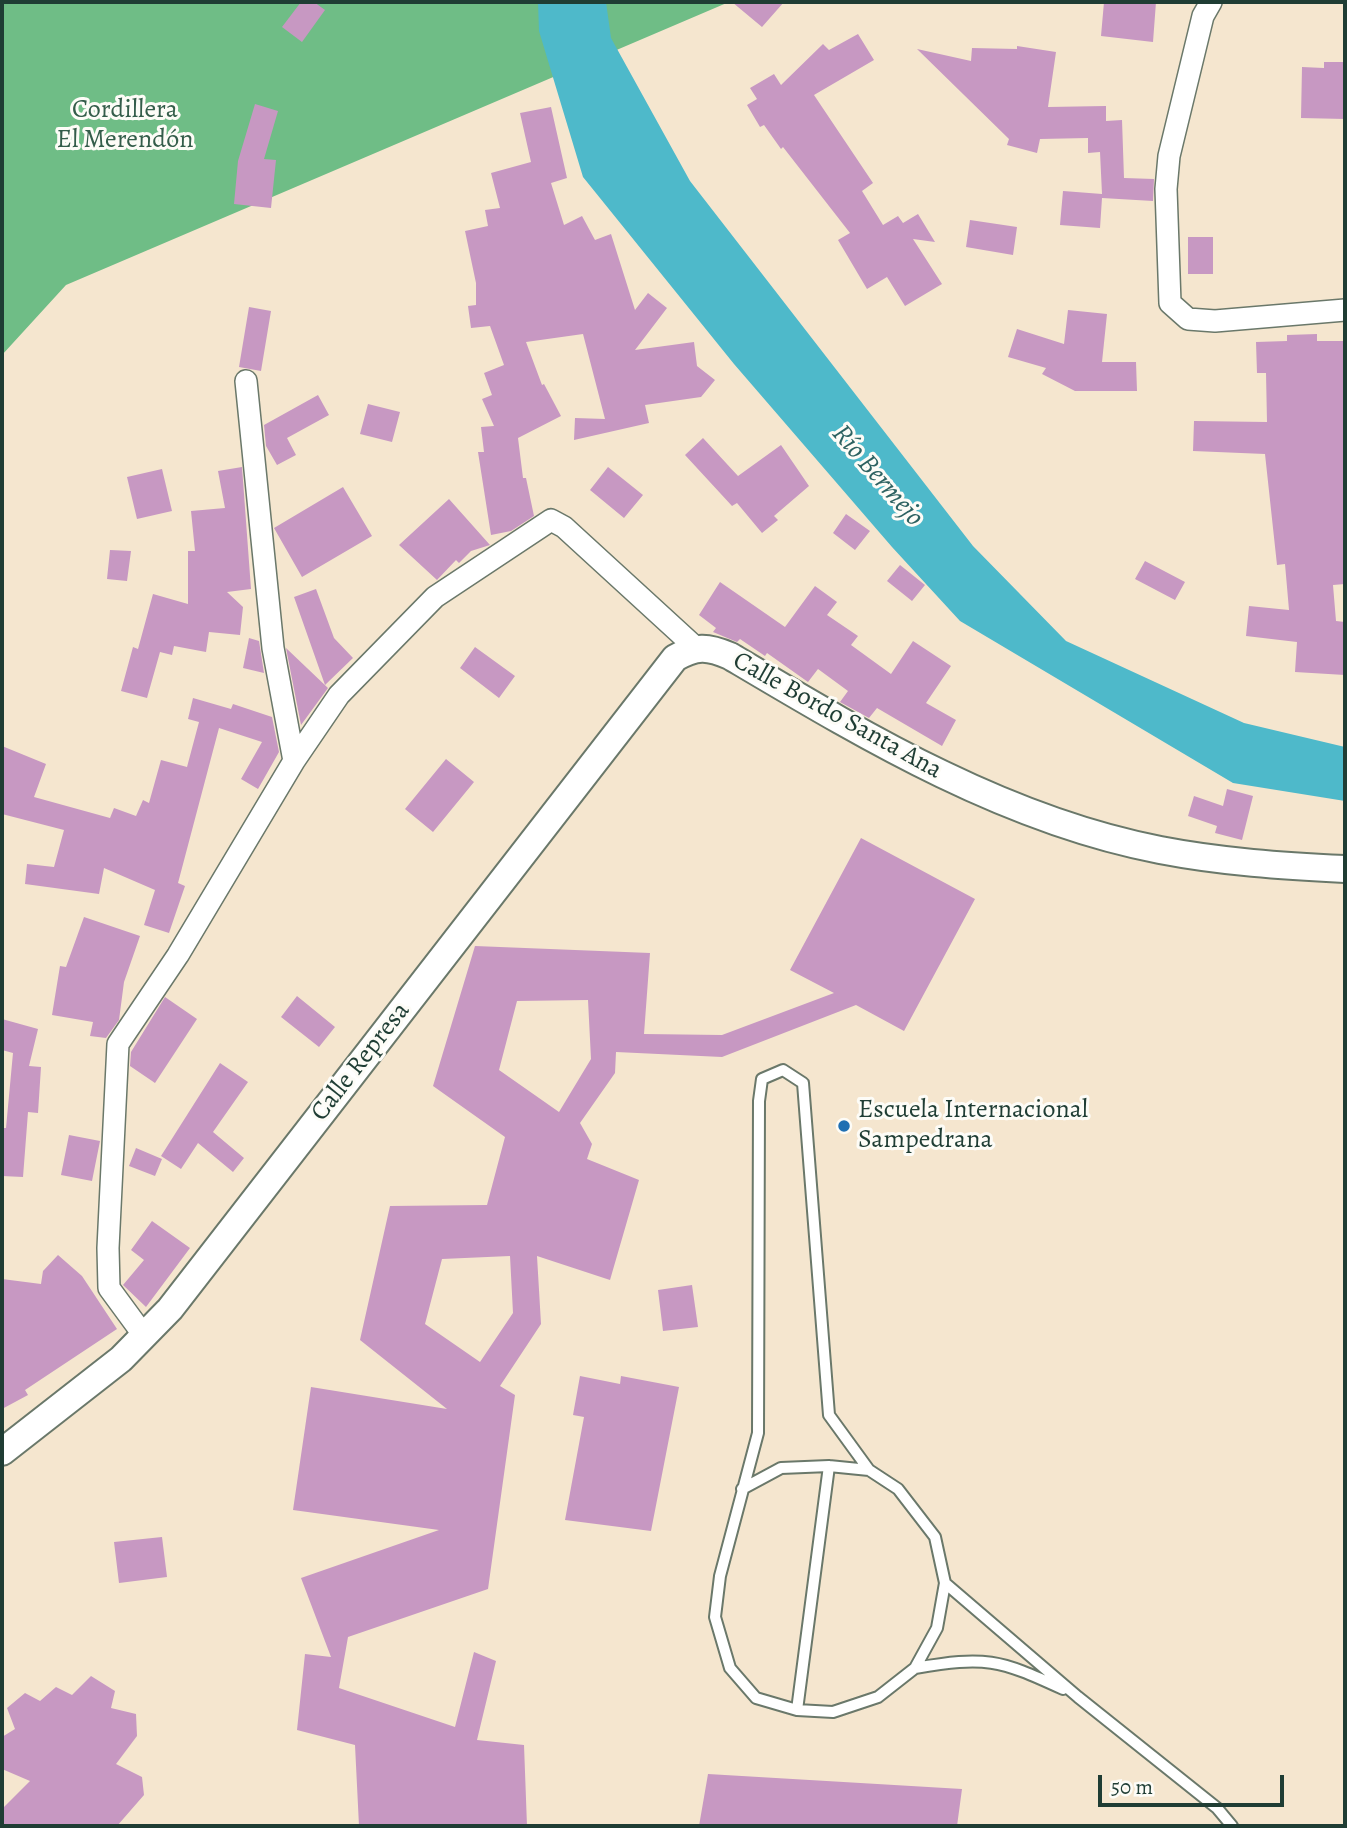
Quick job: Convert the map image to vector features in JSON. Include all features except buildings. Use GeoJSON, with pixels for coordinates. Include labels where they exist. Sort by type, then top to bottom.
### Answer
{"type":"FeatureCollection","features":[{"type":"Feature","properties":{"kind":"street"},"geometry":{"type":"LineString","coordinates":[[1211,2],[1203,16],[1168,156],[1166,189],[1170,303],[1188,319],[1215,321],[1345,310]]}},
{"type":"Feature","properties":{"kind":"street"},"geometry":{"type":"LineString","coordinates":[[246,382],[272,648],[294,761]]}},
{"type":"Feature","properties":{"kind":"street"},"geometry":{"type":"LineString","coordinates":[[145,1336],[109,1287],[108,1248],[114,1179],[118,1044],[178,955],[294,761],[339,695],[435,597],[551,520],[564,527],[695,647]]}},
{"type":"Feature","properties":{"kind":"street","name":"Calle Bordo Santa Ana"},"geometry":{"type":"LineString","coordinates":[[695,647],[712,648],[730,656],[873,741],[938,773],[1079,829],[1158,850],[1239,863],[1345,869]]}},
{"type":"Feature","properties":{"kind":"street","name":"Calle Represa"},"geometry":{"type":"LineString","coordinates":[[2,1452],[121,1359],[145,1336],[675,659],[695,647]]}},
{"type":"Feature","properties":{"kind":"lane"},"geometry":{"type":"LineString","coordinates":[[783,1070],[803,1083],[829,1415],[869,1470],[898,1489],[935,1537],[945,1583],[937,1628],[915,1668],[878,1698],[833,1712],[797,1710],[756,1698],[730,1668],[715,1617],[720,1576],[758,1433],[759,1101],[762,1079],[783,1070]]}},
{"type":"Feature","properties":{"kind":"lane"},"geometry":{"type":"LineString","coordinates":[[742,1489],[780,1468],[829,1466],[869,1470]]}},
{"type":"Feature","properties":{"kind":"lane"},"geometry":{"type":"LineString","coordinates":[[797,1710],[829,1466]]}},
{"type":"Feature","properties":{"kind":"lane"},"geometry":{"type":"LineString","coordinates":[[945,1583],[1078,1697],[1217,1808],[1232,1826]]}},
{"type":"Feature","properties":{"kind":"lane"},"geometry":{"type":"LineString","coordinates":[[915,1668],[968,1659],[1010,1664],[1078,1697]]}},
{"type":"Feature","properties":{"kind":"green space","name":"Cordillera El Merendón"},"geometry":{"type":"Polygon","coordinates":[[[2,2],[729,2],[66,285],[2,355],[2,2]]]}},
{"type":"Feature","properties":{"kind":"water","name":"Río Bermejo"},"geometry":{"type":"Polygon","coordinates":[[[538,2],[606,2],[611,38],[690,181],[973,546],[1066,641],[1244,723],[1345,747],[1345,801],[1233,783],[960,621],[892,547],[734,364],[583,177],[539,31],[538,2]]]}},
{"type":"Feature","properties":{"kind":"place","name":"Escuela Internacional Sampedrana"},"geometry":{"type":"Point","coordinates":[844,1126]}}]}
